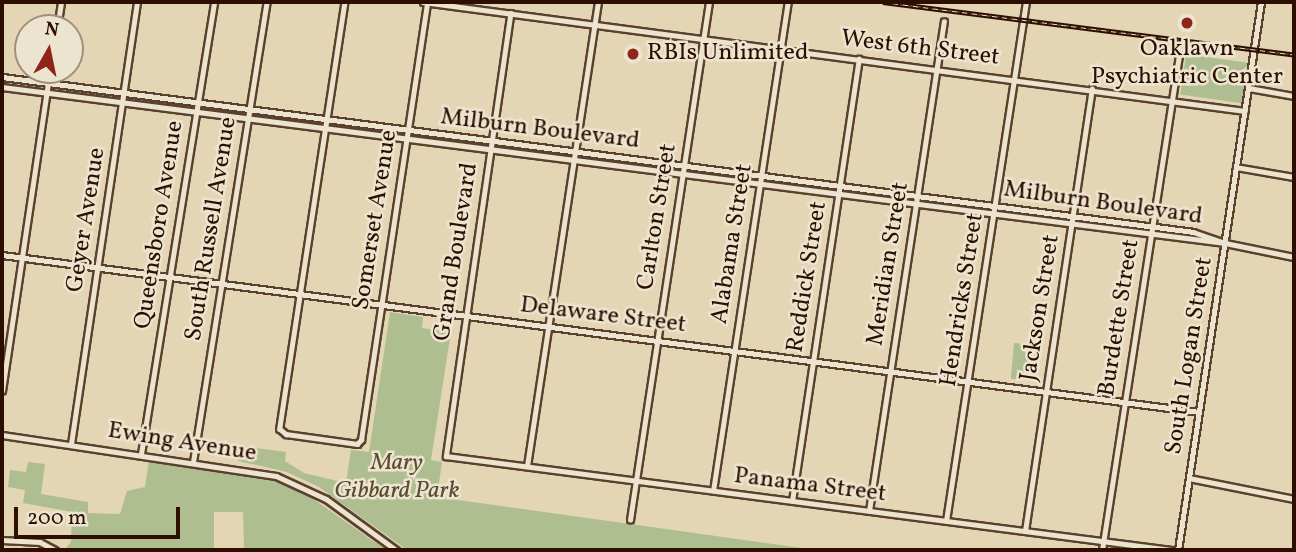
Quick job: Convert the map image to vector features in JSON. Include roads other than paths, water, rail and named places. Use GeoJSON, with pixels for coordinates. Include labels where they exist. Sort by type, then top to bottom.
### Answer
{"type":"FeatureCollection","features":[{"type":"Feature","properties":{"kind":"street","name":"Geyer Avenue"},"geometry":{"type":"LineString","coordinates":[[71,444],[137,2]]}},
{"type":"Feature","properties":{"kind":"street","name":"Queensboro Avenue"},"geometry":{"type":"LineString","coordinates":[[141,454],[214,2]]}},
{"type":"Feature","properties":{"kind":"street","name":"South Russell Avenue"},"geometry":{"type":"LineString","coordinates":[[193,462],[267,2]]}},
{"type":"Feature","properties":{"kind":"street"},"geometry":{"type":"LineString","coordinates":[[300,294],[345,2]]}},
{"type":"Feature","properties":{"kind":"street","name":"West 6th Street"},"geometry":{"type":"LineString","coordinates":[[425,2],[1245,111]]}},
{"type":"Feature","properties":{"kind":"street","name":"Somerset Avenue"},"geometry":{"type":"LineString","coordinates":[[300,294],[281,432],[359,443],[425,2]]}},
{"type":"Feature","properties":{"kind":"street"},"geometry":{"type":"LineString","coordinates":[[527,466],[598,2]]}},
{"type":"Feature","properties":{"kind":"street","name":"Carlton Street"},"geometry":{"type":"LineString","coordinates":[[630,520],[709,2]]}},
{"type":"Feature","properties":{"kind":"street","name":"Hendricks Street"},"geometry":{"type":"LineString","coordinates":[[946,521],[1026,2]]}},
{"type":"Feature","properties":{"kind":"street","name":"South Logan Street"},"geometry":{"type":"LineString","coordinates":[[1178,550],[1261,2]]}},
{"type":"Feature","properties":{"kind":"street","name":"Alabama Street"},"geometry":{"type":"LineString","coordinates":[[713,491],[788,3]]}},
{"type":"Feature","properties":{"kind":"street","name":"Grand Boulevard"},"geometry":{"type":"LineString","coordinates":[[445,454],[511,13]]}},
{"type":"Feature","properties":{"kind":"street","name":"Meridian Street"},"geometry":{"type":"LineString","coordinates":[[869,511],[944,22]]}},
{"type":"Feature","properties":{"kind":"street","name":"Burdette Street"},"geometry":{"type":"LineString","coordinates":[[1102,550],[1180,49]]}},
{"type":"Feature","properties":{"kind":"street","name":"Reddick Street"},"geometry":{"type":"LineString","coordinates":[[792,501],[859,59]]}},
{"type":"Feature","properties":{"kind":"street"},"geometry":{"type":"LineString","coordinates":[[2,391],[48,84]]}},
{"type":"Feature","properties":{"kind":"street","name":"Milburn Boulevard"},"geometry":{"type":"LineString","coordinates":[[56,84],[1073,216],[1203,234],[1225,243]]}},
{"type":"Feature","properties":{"kind":"street","name":"Milburn Boulevard"},"geometry":{"type":"LineString","coordinates":[[2,87],[1150,237],[1225,243]]}},
{"type":"Feature","properties":{"kind":"street"},"geometry":{"type":"LineString","coordinates":[[1249,88],[1294,96]]}},
{"type":"Feature","properties":{"kind":"street","name":"Jackson Street"},"geometry":{"type":"LineString","coordinates":[[1025,531],[1092,89]]}},
{"type":"Feature","properties":{"kind":"street"},"geometry":{"type":"LineString","coordinates":[[1237,167],[1294,177]]}},
{"type":"Feature","properties":{"kind":"street"},"geometry":{"type":"LineString","coordinates":[[1225,243],[1294,257]]}},
{"type":"Feature","properties":{"kind":"street","name":"Delaware Street"},"geometry":{"type":"LineString","coordinates":[[2,255],[1199,412]]}},
{"type":"Feature","properties":{"kind":"street","name":"Ewing Avenue"},"geometry":{"type":"LineString","coordinates":[[2,435],[141,454],[283,478],[347,514],[396,550]]}},
{"type":"Feature","properties":{"kind":"street","name":"Panama Street"},"geometry":{"type":"LineString","coordinates":[[445,454],[1171,550]]}},
{"type":"Feature","properties":{"kind":"street"},"geometry":{"type":"LineString","coordinates":[[1189,478],[1294,499]]}},
{"type":"Feature","properties":{"kind":"street"},"geometry":{"type":"LineString","coordinates":[[2,540],[40,542],[55,550]]}},
{"type":"Feature","properties":{"kind":"railway"},"geometry":{"type":"LineString","coordinates":[[883,2],[1294,55]]}},
{"type":"Feature","properties":{"kind":"place","name":"Oaklawn Psychiatric Center"},"geometry":{"type":"Point","coordinates":[1187,23]}},
{"type":"Feature","properties":{"kind":"place","name":"RBIs Unlimited"},"geometry":{"type":"Point","coordinates":[633,54]}},
{"type":"Feature","properties":{"kind":"park label","name":"Mary Gibbard Park"},"geometry":{"type":"Point","coordinates":[397,478]}}]}
